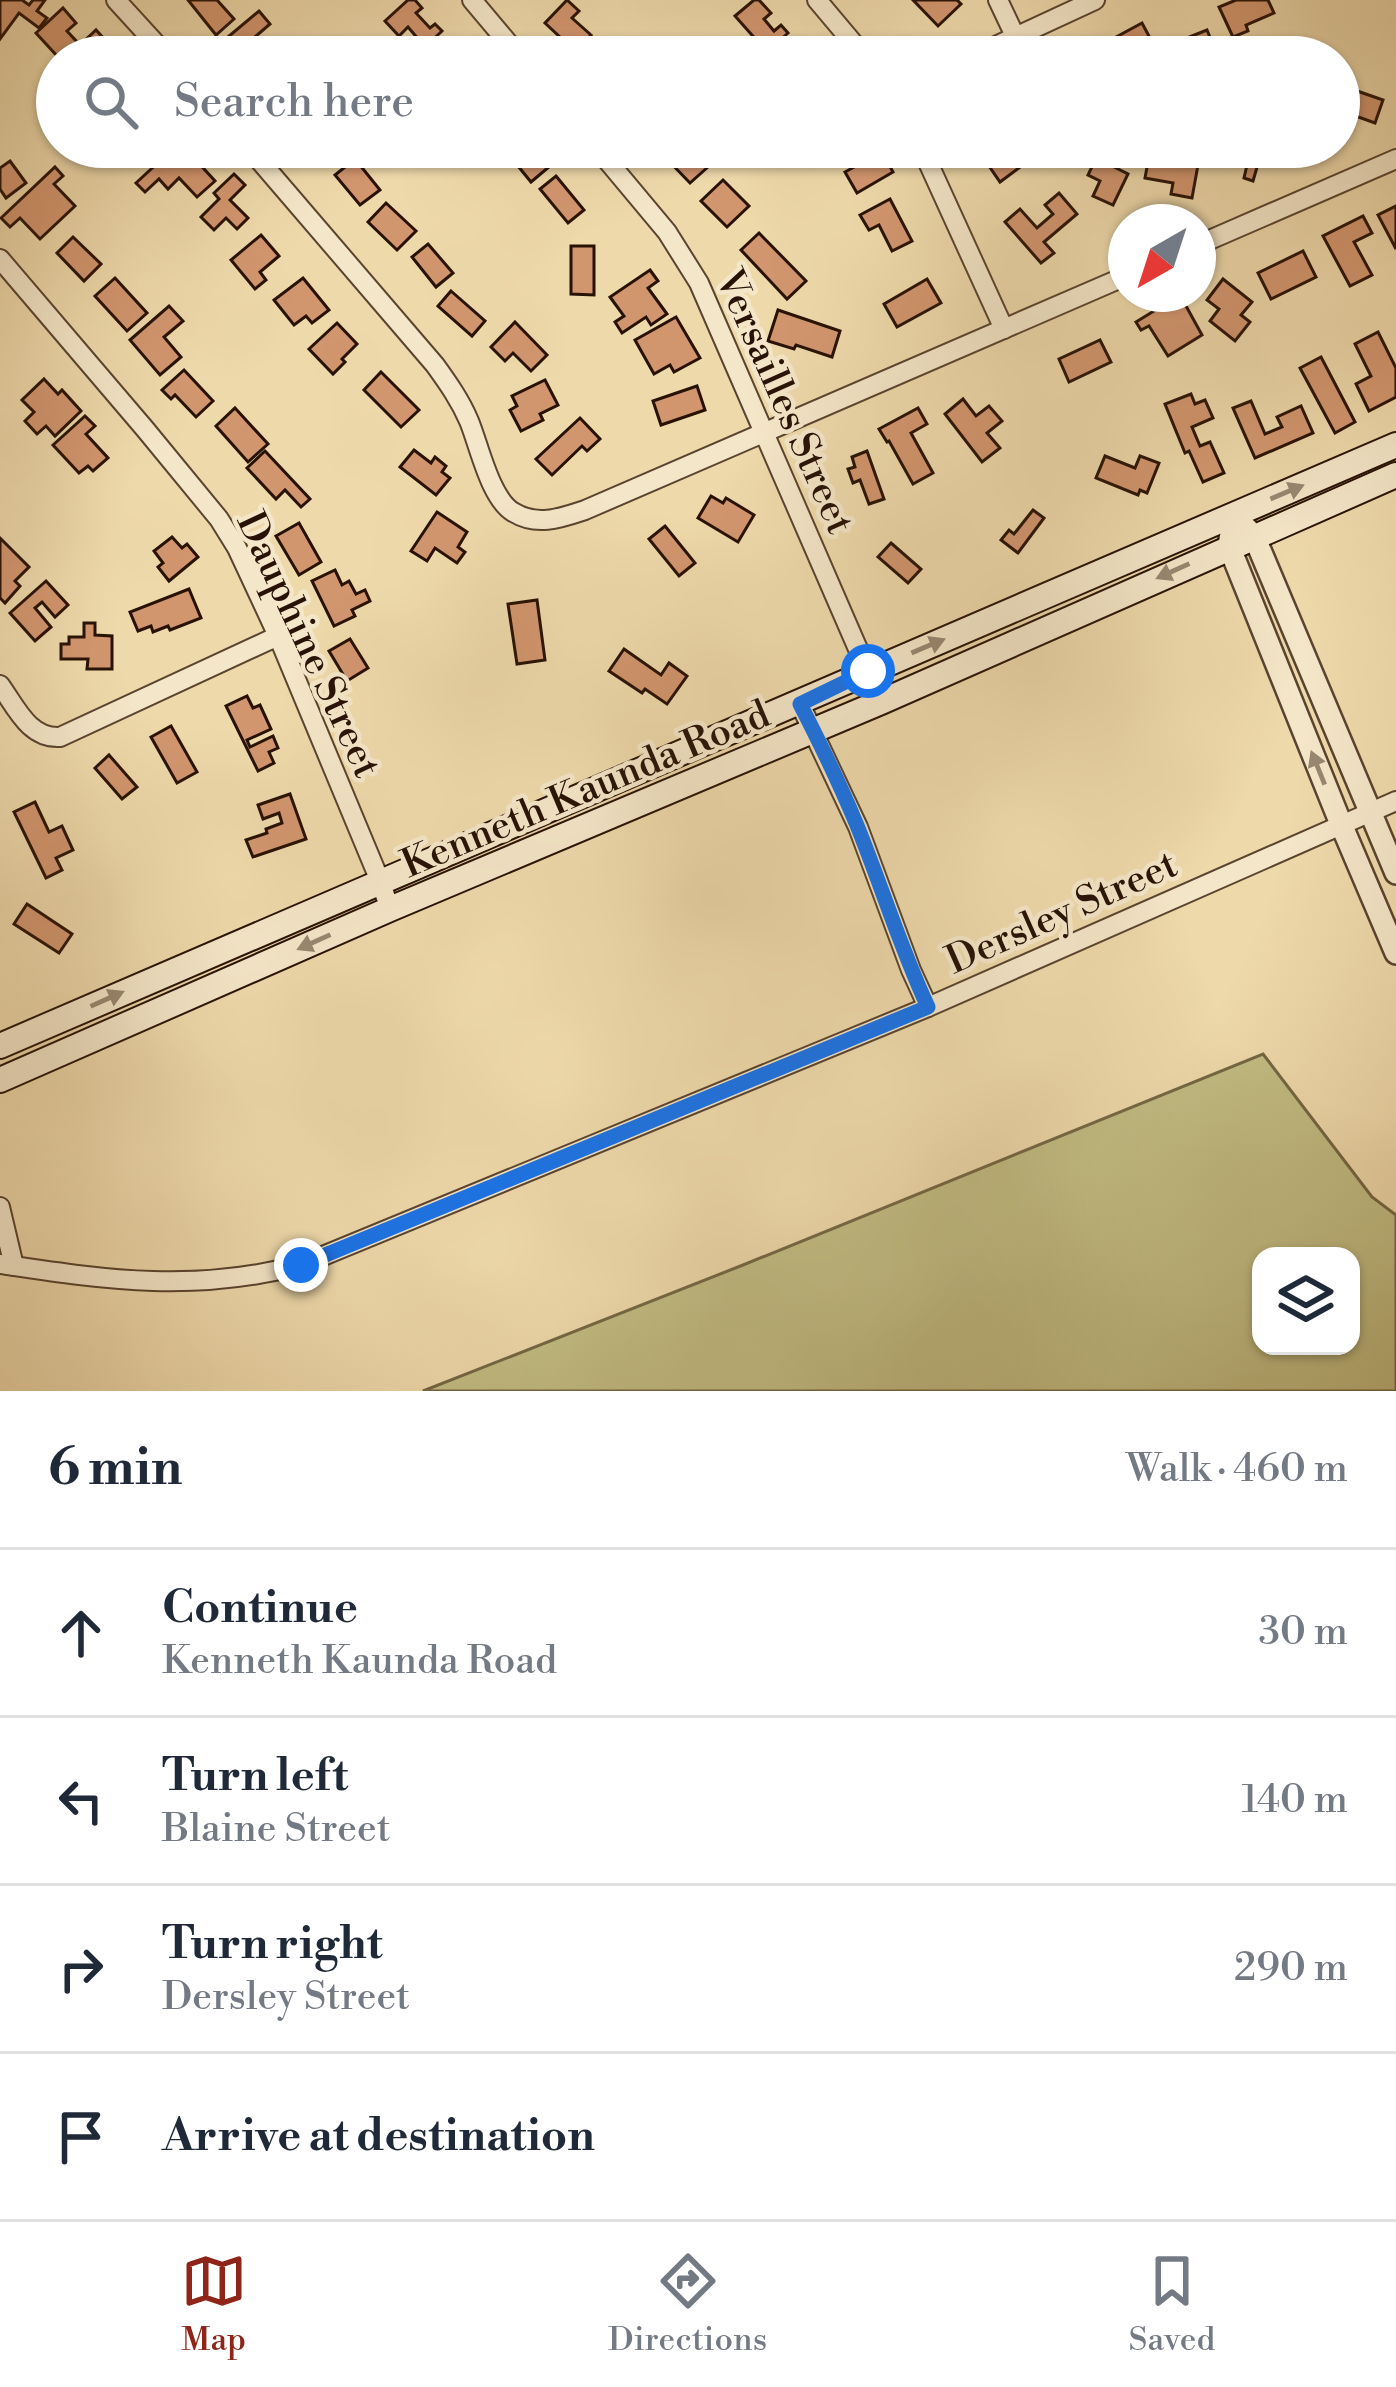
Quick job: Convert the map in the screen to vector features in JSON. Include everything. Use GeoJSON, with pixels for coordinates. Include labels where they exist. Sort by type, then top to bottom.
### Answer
{"type":"FeatureCollection","features":[{"type":"Feature","properties":{"kind":"main road","name":"Kenneth Kaunda Road"},"geometry":{"type":"LineString","coordinates":[[0,1046],[1396,445]]}},
{"type":"Feature","properties":{"kind":"main road","name":"Kenneth Kaunda Road"},"geometry":{"type":"LineString","coordinates":[[0,1080],[1396,475]]}},
{"type":"Feature","properties":{"kind":"street"},"geometry":{"type":"LineString","coordinates":[[116,0],[149,36]]}},
{"type":"Feature","properties":{"kind":"street"},"geometry":{"type":"LineString","coordinates":[[472,0],[502,36]]}},
{"type":"Feature","properties":{"kind":"street"},"geometry":{"type":"LineString","coordinates":[[817,0],[848,36]]}},
{"type":"Feature","properties":{"kind":"street"},"geometry":{"type":"LineString","coordinates":[[998,0],[1015,36],[1095,0]]}},
{"type":"Feature","properties":{"kind":"street"},"geometry":{"type":"LineString","coordinates":[[1216,237],[1396,159]]}},
{"type":"Feature","properties":{"kind":"street"},"geometry":{"type":"LineString","coordinates":[[266,168],[435,364],[455,392],[500,498],[513,512],[532,520],[558,520],[1108,284]]}},
{"type":"Feature","properties":{"kind":"street","name":"Versailles Street"},"geometry":{"type":"LineString","coordinates":[[613,168],[684,254],[881,702]]}},
{"type":"Feature","properties":{"kind":"street"},"geometry":{"type":"LineString","coordinates":[[931,168],[1004,328]]}},
{"type":"Feature","properties":{"kind":"street","name":"Dauphine Street"},"geometry":{"type":"LineString","coordinates":[[0,259],[219,519],[237,548],[390,909]]}},
{"type":"Feature","properties":{"kind":"street"},"geometry":{"type":"LineString","coordinates":[[1234,515],[1254,536],[1396,873]]}},
{"type":"Feature","properties":{"kind":"street"},"geometry":{"type":"LineString","coordinates":[[1234,515],[1229,546],[1396,953]]}},
{"type":"Feature","properties":{"kind":"street"},"geometry":{"type":"LineString","coordinates":[[0,685],[36,732],[47,738],[60,737],[278,636]]}},
{"type":"Feature","properties":{"kind":"street"},"geometry":{"type":"LineString","coordinates":[[800,704],[858,827],[928,1007]]}},
{"type":"Feature","properties":{"kind":"street","name":"Dersley Street"},"geometry":{"type":"LineString","coordinates":[[7,1265],[188,1283],[301,1265],[928,1007],[1396,801]]}},
{"type":"Feature","properties":{"kind":"street"},"geometry":{"type":"LineString","coordinates":[[0,1207],[7,1265]]}},
{"type":"Feature","properties":{"kind":"shaded area"},"geometry":{"type":"Polygon","coordinates":[[[1263,1054],[1372,1197],[1396,1215],[1396,1391],[423,1391],[1263,1054]]]}},
{"type":"Feature","properties":{"kind":"building"},"geometry":{"type":"Polygon","coordinates":[[[0,0],[22,0],[29,5],[45,0],[37,11],[47,18],[39,28],[19,13],[0,39],[0,0]]]}},
{"type":"Feature","properties":{"kind":"building"},"geometry":{"type":"Polygon","coordinates":[[[188,0],[217,0],[234,19],[216,35],[188,0]]]}},
{"type":"Feature","properties":{"kind":"building"},"geometry":{"type":"Polygon","coordinates":[[[408,0],[415,0],[422,8],[416,13],[430,28],[435,24],[442,31],[437,36],[416,36],[408,27],[399,36],[385,21],[408,0]]]}},
{"type":"Feature","properties":{"kind":"building"},"geometry":{"type":"Polygon","coordinates":[[[567,0],[579,11],[572,18],[591,35],[559,36],[545,23],[567,0]]]}},
{"type":"Feature","properties":{"kind":"building"},"geometry":{"type":"Polygon","coordinates":[[[759,0],[771,13],[764,19],[774,31],[781,25],[788,33],[753,36],[735,16],[759,0]]]}},
{"type":"Feature","properties":{"kind":"building"},"geometry":{"type":"Polygon","coordinates":[[[913,0],[957,0],[961,4],[938,26],[913,0]]]}},
{"type":"Feature","properties":{"kind":"building"},"geometry":{"type":"Polygon","coordinates":[[[1236,0],[1268,0],[1274,13],[1233,36],[1219,7],[1236,0]]]}},
{"type":"Feature","properties":{"kind":"building"},"geometry":{"type":"Polygon","coordinates":[[[63,8],[76,23],[67,31],[72,36],[36,33],[63,8]]]}},
{"type":"Feature","properties":{"kind":"building"},"geometry":{"type":"Polygon","coordinates":[[[259,11],[270,24],[256,36],[229,36],[259,11]]]}},
{"type":"Feature","properties":{"kind":"building"},"geometry":{"type":"Polygon","coordinates":[[[1142,23],[1149,36],[1118,36],[1142,23]]]}},
{"type":"Feature","properties":{"kind":"building"},"geometry":{"type":"Polygon","coordinates":[[[1360,92],[1383,100],[1375,123],[1360,118],[1360,92]]]}},
{"type":"Feature","properties":{"kind":"building"},"geometry":{"type":"Polygon","coordinates":[[[10,161],[26,183],[6,198],[0,189],[0,168],[10,161]]]}},
{"type":"Feature","properties":{"kind":"building"},"geometry":{"type":"Polygon","coordinates":[[[54,168],[63,176],[54,184],[75,206],[40,239],[20,218],[10,227],[1,218],[54,168]]]}},
{"type":"Feature","properties":{"kind":"building"},"geometry":{"type":"Polygon","coordinates":[[[152,168],[203,168],[215,181],[197,197],[179,178],[168,189],[159,179],[145,192],[136,183],[152,168]]]}},
{"type":"Feature","properties":{"kind":"building"},"geometry":{"type":"Polygon","coordinates":[[[344,168],[362,168],[380,190],[360,205],[335,175],[344,168]]]}},
{"type":"Feature","properties":{"kind":"building"},"geometry":{"type":"Polygon","coordinates":[[[520,168],[548,168],[531,182],[520,168]]]}},
{"type":"Feature","properties":{"kind":"building"},"geometry":{"type":"Polygon","coordinates":[[[676,168],[707,168],[690,183],[676,168]]]}},
{"type":"Feature","properties":{"kind":"building"},"geometry":{"type":"Polygon","coordinates":[[[891,168],[893,172],[857,193],[845,172],[891,168]]]}},
{"type":"Feature","properties":{"kind":"building"},"geometry":{"type":"Polygon","coordinates":[[[990,168],[1019,168],[1000,182],[990,168]]]}},
{"type":"Feature","properties":{"kind":"building"},"geometry":{"type":"Polygon","coordinates":[[[1091,168],[1116,168],[1128,174],[1113,204],[1093,196],[1100,181],[1088,175],[1091,168]]]}},
{"type":"Feature","properties":{"kind":"building"},"geometry":{"type":"Polygon","coordinates":[[[1147,168],[1197,168],[1192,198],[1171,194],[1173,183],[1145,178],[1147,168]]]}},
{"type":"Feature","properties":{"kind":"building"},"geometry":{"type":"Polygon","coordinates":[[[1246,168],[1257,168],[1253,181],[1244,178],[1246,168]]]}},
{"type":"Feature","properties":{"kind":"building"},"geometry":{"type":"Polygon","coordinates":[[[234,174],[245,185],[230,200],[248,218],[237,229],[226,218],[214,230],[201,217],[219,199],[214,193],[234,174]]]}},
{"type":"Feature","properties":{"kind":"building"},"geometry":{"type":"Polygon","coordinates":[[[556,176],[584,210],[568,223],[540,189],[556,176]]]}},
{"type":"Feature","properties":{"kind":"building"},"geometry":{"type":"Polygon","coordinates":[[[723,180],[749,206],[727,227],[701,201],[723,180]]]}},
{"type":"Feature","properties":{"kind":"building"},"geometry":{"type":"Polygon","coordinates":[[[1059,193],[1077,214],[1044,242],[1054,253],[1041,263],[1005,222],[1020,209],[1037,228],[1053,214],[1045,205],[1059,193]]]}},
{"type":"Feature","properties":{"kind":"building"},"geometry":{"type":"Polygon","coordinates":[[[890,199],[912,241],[892,251],[879,225],[869,230],[860,215],[890,199]]]}},
{"type":"Feature","properties":{"kind":"building"},"geometry":{"type":"Polygon","coordinates":[[[386,203],[416,231],[397,250],[368,222],[386,203]]]}},
{"type":"Feature","properties":{"kind":"building"},"geometry":{"type":"Polygon","coordinates":[[[1396,206],[1396,249],[1378,215],[1396,206]]]}},
{"type":"Feature","properties":{"kind":"building"},"geometry":{"type":"Polygon","coordinates":[[[1363,216],[1372,233],[1354,242],[1372,275],[1350,286],[1323,236],[1363,216]]]}},
{"type":"Feature","properties":{"kind":"building"},"geometry":{"type":"Polygon","coordinates":[[[759,233],[806,281],[787,299],[741,250],[759,233]]]}},
{"type":"Feature","properties":{"kind":"building"},"geometry":{"type":"Polygon","coordinates":[[[261,235],[279,256],[260,272],[266,280],[255,289],[231,260],[261,235]]]}},
{"type":"Feature","properties":{"kind":"building"},"geometry":{"type":"Polygon","coordinates":[[[73,237],[101,264],[84,281],[57,253],[73,237]]]}},
{"type":"Feature","properties":{"kind":"building"},"geometry":{"type":"Polygon","coordinates":[[[428,244],[453,273],[436,287],[412,257],[428,244]]]}},
{"type":"Feature","properties":{"kind":"building"},"geometry":{"type":"Polygon","coordinates":[[[571,246],[594,246],[594,295],[571,294],[571,246]]]}},
{"type":"Feature","properties":{"kind":"building"},"geometry":{"type":"Polygon","coordinates":[[[1303,251],[1316,277],[1271,299],[1258,273],[1303,251]]]}},
{"type":"Feature","properties":{"kind":"building"},"geometry":{"type":"Polygon","coordinates":[[[650,270],[658,281],[648,288],[667,314],[651,325],[646,317],[622,333],[615,322],[624,316],[610,297],[650,270]]]}},
{"type":"Feature","properties":{"kind":"building"},"geometry":{"type":"Polygon","coordinates":[[[115,278],[147,313],[127,331],[95,296],[115,278]]]}},
{"type":"Feature","properties":{"kind":"building"},"geometry":{"type":"Polygon","coordinates":[[[303,278],[329,310],[312,323],[306,316],[294,325],[274,300],[303,278]]]}},
{"type":"Feature","properties":{"kind":"building"},"geometry":{"type":"Polygon","coordinates":[[[927,279],[941,303],[897,327],[884,304],[927,279]]]}},
{"type":"Feature","properties":{"kind":"building"},"geometry":{"type":"Polygon","coordinates":[[[1223,279],[1252,302],[1241,315],[1250,322],[1235,341],[1210,321],[1219,309],[1216,288],[1223,279]]]}},
{"type":"Feature","properties":{"kind":"building"},"geometry":{"type":"Polygon","coordinates":[[[451,291],[485,321],[472,336],[438,306],[451,291]]]}},
{"type":"Feature","properties":{"kind":"building"},"geometry":{"type":"Polygon","coordinates":[[[169,306],[183,321],[164,337],[181,357],[160,375],[130,340],[169,306]]]}},
{"type":"Feature","properties":{"kind":"building"},"geometry":{"type":"Polygon","coordinates":[[[778,310],[840,331],[832,357],[768,341],[778,310]]]}},
{"type":"Feature","properties":{"kind":"building"},"geometry":{"type":"Polygon","coordinates":[[[1152,312],[1189,312],[1202,335],[1168,356],[1149,326],[1141,330],[1136,322],[1152,312]]]}},
{"type":"Feature","properties":{"kind":"building"},"geometry":{"type":"Polygon","coordinates":[[[676,317],[700,358],[674,372],[670,365],[654,374],[635,340],[676,317]]]}},
{"type":"Feature","properties":{"kind":"building"},"geometry":{"type":"Polygon","coordinates":[[[515,322],[547,355],[531,371],[513,353],[505,361],[491,347],[515,322]]]}},
{"type":"Feature","properties":{"kind":"building"},"geometry":{"type":"Polygon","coordinates":[[[337,323],[357,344],[333,374],[309,349],[337,323]]]}},
{"type":"Feature","properties":{"kind":"building"},"geometry":{"type":"Polygon","coordinates":[[[1378,332],[1396,368],[1396,397],[1369,411],[1356,384],[1371,376],[1355,344],[1378,332]]]}},
{"type":"Feature","properties":{"kind":"building"},"geometry":{"type":"Polygon","coordinates":[[[1100,340],[1111,362],[1069,382],[1059,359],[1100,340]]]}},
{"type":"Feature","properties":{"kind":"building"},"geometry":{"type":"Polygon","coordinates":[[[1321,357],[1355,422],[1335,433],[1300,368],[1321,357]]]}},
{"type":"Feature","properties":{"kind":"building"},"geometry":{"type":"Polygon","coordinates":[[[184,370],[213,401],[196,417],[175,395],[171,399],[162,390],[184,370]]]}},
{"type":"Feature","properties":{"kind":"building"},"geometry":{"type":"Polygon","coordinates":[[[381,372],[419,410],[401,427],[364,390],[381,372]]]}},
{"type":"Feature","properties":{"kind":"building"},"geometry":{"type":"Polygon","coordinates":[[[44,379],[81,411],[55,436],[46,426],[37,434],[25,421],[34,412],[22,400],[44,379]]]}},
{"type":"Feature","properties":{"kind":"building"},"geometry":{"type":"Polygon","coordinates":[[[545,380],[558,405],[540,414],[543,420],[521,431],[510,410],[517,406],[512,396],[545,380]]]}},
{"type":"Feature","properties":{"kind":"building"},"geometry":{"type":"Polygon","coordinates":[[[697,386],[705,410],[661,425],[653,401],[697,386]]]}},
{"type":"Feature","properties":{"kind":"building"},"geometry":{"type":"Polygon","coordinates":[[[1191,394],[1195,404],[1205,400],[1213,418],[1192,427],[1200,446],[1210,442],[1224,473],[1203,482],[1165,404],[1191,394]]]}},
{"type":"Feature","properties":{"kind":"building"},"geometry":{"type":"Polygon","coordinates":[[[963,399],[976,416],[989,406],[1002,421],[987,433],[1000,448],[982,462],[945,414],[963,399]]]}},
{"type":"Feature","properties":{"kind":"building"},"geometry":{"type":"Polygon","coordinates":[[[1251,401],[1265,434],[1282,427],[1277,417],[1301,406],[1313,433],[1255,458],[1233,408],[1251,401]]]}},
{"type":"Feature","properties":{"kind":"building"},"geometry":{"type":"Polygon","coordinates":[[[235,408],[268,444],[248,462],[216,426],[235,408]]]}},
{"type":"Feature","properties":{"kind":"building"},"geometry":{"type":"Polygon","coordinates":[[[918,408],[927,424],[911,433],[933,473],[913,484],[879,429],[918,408]]]}},
{"type":"Feature","properties":{"kind":"building"},"geometry":{"type":"Polygon","coordinates":[[[85,416],[95,426],[86,434],[108,458],[93,471],[88,466],[79,473],[53,445],[85,416]]]}},
{"type":"Feature","properties":{"kind":"building"},"geometry":{"type":"Polygon","coordinates":[[[580,418],[600,439],[587,451],[582,446],[552,475],[536,459],[580,418]]]}},
{"type":"Feature","properties":{"kind":"building"},"geometry":{"type":"Polygon","coordinates":[[[414,450],[431,463],[435,457],[446,466],[442,472],[450,478],[436,495],[400,467],[414,450]]]}},
{"type":"Feature","properties":{"kind":"building"},"geometry":{"type":"Polygon","coordinates":[[[265,451],[310,499],[301,507],[285,490],[276,499],[247,468],[265,451]]]}},
{"type":"Feature","properties":{"kind":"building"},"geometry":{"type":"Polygon","coordinates":[[[867,451],[884,499],[869,504],[860,480],[853,483],[848,469],[855,467],[852,457],[867,451]]]}},
{"type":"Feature","properties":{"kind":"building"},"geometry":{"type":"Polygon","coordinates":[[[1105,456],[1135,468],[1140,456],[1159,463],[1147,493],[1140,490],[1138,495],[1096,478],[1105,456]]]}},
{"type":"Feature","properties":{"kind":"building"},"geometry":{"type":"Polygon","coordinates":[[[711,496],[723,503],[726,498],[754,515],[738,542],[698,518],[711,496]]]}},
{"type":"Feature","properties":{"kind":"building"},"geometry":{"type":"Polygon","coordinates":[[[1033,510],[1044,518],[1018,553],[1001,540],[1009,530],[1014,534],[1033,510]]]}},
{"type":"Feature","properties":{"kind":"building"},"geometry":{"type":"Polygon","coordinates":[[[437,512],[467,532],[458,547],[465,552],[457,563],[435,548],[427,561],[411,551],[437,512]]]}},
{"type":"Feature","properties":{"kind":"building"},"geometry":{"type":"Polygon","coordinates":[[[299,523],[321,562],[299,575],[276,536],[299,523]]]}},
{"type":"Feature","properties":{"kind":"building"},"geometry":{"type":"Polygon","coordinates":[[[665,526],[695,563],[679,576],[649,539],[665,526]]]}},
{"type":"Feature","properties":{"kind":"building"},"geometry":{"type":"Polygon","coordinates":[[[172,537],[198,557],[169,581],[154,551],[172,537]]]}},
{"type":"Feature","properties":{"kind":"building"},"geometry":{"type":"Polygon","coordinates":[[[0,538],[29,567],[15,581],[20,586],[5,603],[0,598],[0,538]]]}},
{"type":"Feature","properties":{"kind":"building"},"geometry":{"type":"Polygon","coordinates":[[[891,543],[921,569],[908,583],[878,557],[891,543]]]}},
{"type":"Feature","properties":{"kind":"building"},"geometry":{"type":"Polygon","coordinates":[[[335,570],[342,585],[349,581],[356,594],[365,590],[370,601],[352,610],[355,616],[334,626],[312,581],[335,570]]]}},
{"type":"Feature","properties":{"kind":"building"},"geometry":{"type":"Polygon","coordinates":[[[46,581],[68,605],[55,617],[42,602],[35,608],[51,627],[35,641],[10,613],[46,581]]]}},
{"type":"Feature","properties":{"kind":"building"},"geometry":{"type":"Polygon","coordinates":[[[189,589],[201,618],[170,630],[168,626],[153,632],[151,626],[138,631],[130,612],[189,589]]]}},
{"type":"Feature","properties":{"kind":"building"},"geometry":{"type":"Polygon","coordinates":[[[537,600],[545,660],[517,664],[508,604],[537,600]]]}},
{"type":"Feature","properties":{"kind":"building"},"geometry":{"type":"Polygon","coordinates":[[[84,623],[95,623],[95,635],[112,636],[112,669],[87,669],[88,659],[61,659],[61,644],[69,644],[69,637],[84,637],[84,623]]]}},
{"type":"Feature","properties":{"kind":"building"},"geometry":{"type":"Polygon","coordinates":[[[350,639],[368,668],[347,681],[329,651],[350,639]]]}},
{"type":"Feature","properties":{"kind":"building"},"geometry":{"type":"Polygon","coordinates":[[[624,649],[661,675],[669,663],[687,676],[667,704],[609,671],[624,649]]]}},
{"type":"Feature","properties":{"kind":"building"},"geometry":{"type":"Polygon","coordinates":[[[247,696],[253,708],[260,705],[271,729],[247,740],[250,747],[273,736],[278,748],[269,752],[274,763],[258,771],[226,706],[247,696]]]}},
{"type":"Feature","properties":{"kind":"building"},"geometry":{"type":"Polygon","coordinates":[[[171,726],[197,772],[177,783],[151,737],[171,726]]]}},
{"type":"Feature","properties":{"kind":"building"},"geometry":{"type":"Polygon","coordinates":[[[109,755],[137,787],[122,799],[95,768],[109,755]]]}},
{"type":"Feature","properties":{"kind":"building"},"geometry":{"type":"Polygon","coordinates":[[[290,794],[306,839],[253,857],[246,840],[282,823],[279,813],[263,819],[258,805],[290,794]]]}},
{"type":"Feature","properties":{"kind":"building"},"geometry":{"type":"Polygon","coordinates":[[[35,802],[49,832],[62,826],[73,850],[56,858],[62,870],[46,878],[14,812],[35,802]]]}},
{"type":"Feature","properties":{"kind":"building"},"geometry":{"type":"Polygon","coordinates":[[[27,904],[72,934],[59,953],[14,924],[27,904]]]}},
{"type":"Feature","properties":{"kind":"route"},"geometry":{"type":"LineString","coordinates":[[301,1265],[928,1007],[837,777],[800,704],[868,671]]}}]}
